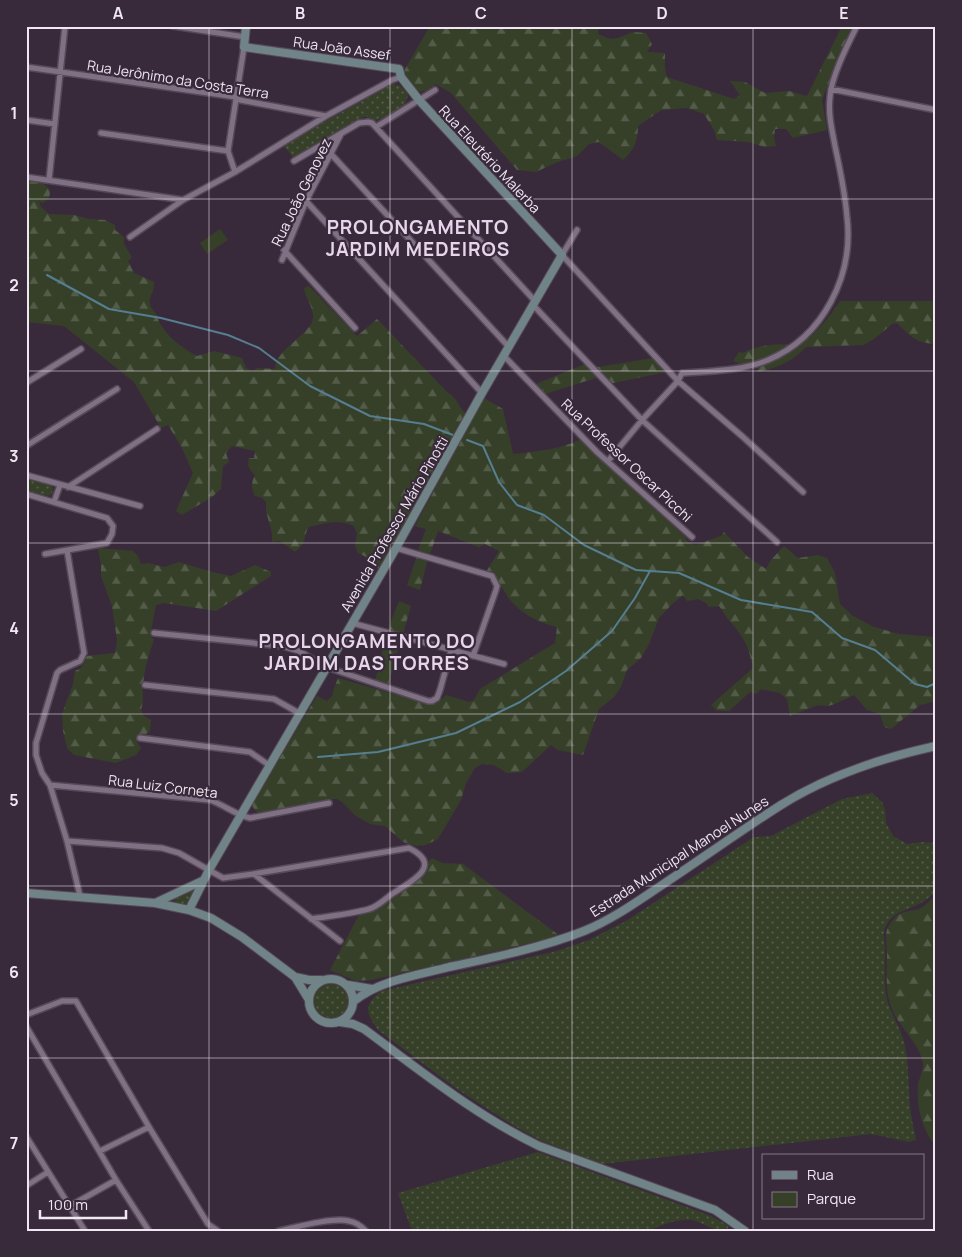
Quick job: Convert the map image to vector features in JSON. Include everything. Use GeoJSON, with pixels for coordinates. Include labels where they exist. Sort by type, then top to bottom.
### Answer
{"type":"FeatureCollection","features":[{"type":"Feature","properties":{"kind":"street"},"geometry":{"type":"LineString","coordinates":[[49,180],[65,26]]}},
{"type":"Feature","properties":{"kind":"street"},"geometry":{"type":"LineString","coordinates":[[173,26],[245,37]]}},
{"type":"Feature","properties":{"kind":"street"},"geometry":{"type":"LineString","coordinates":[[235,172],[228,151],[246,26]]}},
{"type":"Feature","properties":{"kind":"street"},"geometry":{"type":"LineString","coordinates":[[608,461],[678,381],[682,373],[740,368],[768,360],[796,345],[814,328],[827,310],[839,283],[848,248],[848,218],[829,114],[831,89],[857,26]]}},
{"type":"Feature","properties":{"kind":"street","name":"Rua João Assef"},"geometry":{"type":"LineString","coordinates":[[244,47],[397,68],[400,71],[401,77]]}},
{"type":"Feature","properties":{"kind":"street","name":"Rua Jerônimo da Costa Terra"},"geometry":{"type":"LineString","coordinates":[[26,67],[236,97],[240,100],[326,116]]}},
{"type":"Feature","properties":{"kind":"street"},"geometry":{"type":"LineString","coordinates":[[130,237],[183,200],[235,172],[326,116],[401,77]]}},
{"type":"Feature","properties":{"kind":"street","name":"Rua Eleutério Malerba"},"geometry":{"type":"LineString","coordinates":[[401,77],[419,100],[562,255]]}},
{"type":"Feature","properties":{"kind":"street"},"geometry":{"type":"LineString","coordinates":[[831,89],[936,110]]}},
{"type":"Feature","properties":{"kind":"street"},"geometry":{"type":"LineString","coordinates":[[376,127],[435,90]]}},
{"type":"Feature","properties":{"kind":"street"},"geometry":{"type":"LineString","coordinates":[[26,120],[56,124]]}},
{"type":"Feature","properties":{"kind":"street"},"geometry":{"type":"LineString","coordinates":[[294,162],[364,122],[368,122],[376,127],[642,420],[777,542]]}},
{"type":"Feature","properties":{"kind":"street"},"geometry":{"type":"LineString","coordinates":[[101,133],[228,151]]}},
{"type":"Feature","properties":{"kind":"street","name":"Rua João Genovez"},"geometry":{"type":"LineString","coordinates":[[282,260],[284,250],[306,201],[341,134]]}},
{"type":"Feature","properties":{"kind":"street"},"geometry":{"type":"LineString","coordinates":[[331,154],[509,347]]}},
{"type":"Feature","properties":{"kind":"street"},"geometry":{"type":"LineString","coordinates":[[26,176],[183,200]]}},
{"type":"Feature","properties":{"kind":"street"},"geometry":{"type":"LineString","coordinates":[[306,201],[482,393]]}},
{"type":"Feature","properties":{"kind":"street","name":"Avenida Professor Mário Pinotti"},"geometry":{"type":"LineString","coordinates":[[189,910],[208,870],[396,548],[482,393],[577,230]]}},
{"type":"Feature","properties":{"kind":"street"},"geometry":{"type":"LineString","coordinates":[[284,250],[355,328]]}},
{"type":"Feature","properties":{"kind":"street"},"geometry":{"type":"LineString","coordinates":[[562,255],[678,381],[803,492]]}},
{"type":"Feature","properties":{"kind":"street"},"geometry":{"type":"LineString","coordinates":[[26,383],[81,349]]}},
{"type":"Feature","properties":{"kind":"street","name":"Rua Professor Oscar Picchi"},"geometry":{"type":"LineString","coordinates":[[504,356],[608,461],[692,538]]}},
{"type":"Feature","properties":{"kind":"street"},"geometry":{"type":"LineString","coordinates":[[26,446],[117,389]]}},
{"type":"Feature","properties":{"kind":"street"},"geometry":{"type":"LineString","coordinates":[[68,487],[157,429]]}},
{"type":"Feature","properties":{"kind":"street"},"geometry":{"type":"LineString","coordinates":[[26,474],[140,506]]}},
{"type":"Feature","properties":{"kind":"street"},"geometry":{"type":"LineString","coordinates":[[54,502],[60,485]]}},
{"type":"Feature","properties":{"kind":"street"},"geometry":{"type":"LineString","coordinates":[[26,494],[107,518],[113,526],[109,541],[45,554]]}},
{"type":"Feature","properties":{"kind":"street"},"geometry":{"type":"LineString","coordinates":[[396,548],[488,574],[494,579],[496,590],[472,656]]}},
{"type":"Feature","properties":{"kind":"street"},"geometry":{"type":"LineString","coordinates":[[67,550],[84,653],[80,661],[57,673],[36,743],[36,754],[42,772],[50,785],[67,841],[80,896]]}},
{"type":"Feature","properties":{"kind":"street"},"geometry":{"type":"LineString","coordinates":[[352,623],[504,664]]}},
{"type":"Feature","properties":{"kind":"street"},"geometry":{"type":"LineString","coordinates":[[154,633],[282,646],[299,651],[326,667],[428,701],[436,698],[451,650]]}},
{"type":"Feature","properties":{"kind":"street"},"geometry":{"type":"LineString","coordinates":[[145,685],[274,699],[299,714]]}},
{"type":"Feature","properties":{"kind":"street"},"geometry":{"type":"LineString","coordinates":[[140,738],[250,752],[269,766]]}},
{"type":"Feature","properties":{"kind":"street","name":"Estrada Municipal Manoel Nunes"},"geometry":{"type":"LineString","coordinates":[[354,1001],[372,989],[414,976],[539,945],[585,931],[624,910],[768,814],[812,788],[842,773],[874,762],[936,746]]}},
{"type":"Feature","properties":{"kind":"street","name":"Rua Luiz Corneta"},"geometry":{"type":"LineString","coordinates":[[50,785],[210,800],[232,809],[240,816],[259,818],[329,803]]}},
{"type":"Feature","properties":{"kind":"street"},"geometry":{"type":"LineString","coordinates":[[67,841],[162,848],[179,853],[223,878],[409,848],[422,856],[424,860],[422,872],[370,909],[312,919]]}},
{"type":"Feature","properties":{"kind":"street"},"geometry":{"type":"LineString","coordinates":[[253,874],[340,941]]}},
{"type":"Feature","properties":{"kind":"street"},"geometry":{"type":"LineString","coordinates":[[155,903],[202,881]]}},
{"type":"Feature","properties":{"kind":"street"},"geometry":{"type":"LineString","coordinates":[[26,894],[80,896],[155,903],[189,910],[211,918],[226,926],[296,977],[309,980],[332,978],[348,985],[354,1001],[352,1010],[340,1022]]}},
{"type":"Feature","properties":{"kind":"street"},"geometry":{"type":"LineString","coordinates":[[296,977],[309,1000]]}},
{"type":"Feature","properties":{"kind":"street"},"geometry":{"type":"LineString","coordinates":[[323,980],[316,984],[310,992],[309,1000],[310,1009],[322,1021],[352,1024],[364,1029],[452,1095],[482,1116],[512,1133],[539,1146],[715,1210],[745,1231]]}},
{"type":"Feature","properties":{"kind":"street","name":"Estrada Municipal Manoel Nunes"},"geometry":{"type":"LineString","coordinates":[[348,985],[372,989]]}},
{"type":"Feature","properties":{"kind":"street"},"geometry":{"type":"LineString","coordinates":[[26,1015],[62,1001],[76,1001],[208,1224],[217,1231]]}},
{"type":"Feature","properties":{"kind":"street"},"geometry":{"type":"LineString","coordinates":[[352,1010],[364,1029]]}},
{"type":"Feature","properties":{"kind":"street"},"geometry":{"type":"LineString","coordinates":[[26,1026],[116,1180],[149,1231]]}},
{"type":"Feature","properties":{"kind":"street"},"geometry":{"type":"LineString","coordinates":[[100,1151],[149,1127]]}},
{"type":"Feature","properties":{"kind":"street"},"geometry":{"type":"LineString","coordinates":[[26,1136],[85,1231]]}},
{"type":"Feature","properties":{"kind":"street"},"geometry":{"type":"LineString","coordinates":[[26,1186],[48,1172]]}},
{"type":"Feature","properties":{"kind":"street"},"geometry":{"type":"LineString","coordinates":[[70,1206],[116,1180]]}},
{"type":"Feature","properties":{"kind":"street"},"geometry":{"type":"LineString","coordinates":[[279,1231],[322,1222],[348,1220],[360,1224],[366,1231]]}},
{"type":"Feature","properties":{"kind":"green space"},"geometry":{"type":"Polygon","coordinates":[[[430,26],[599,26],[598,34],[610,39],[633,32],[646,33],[652,44],[647,52],[665,53],[667,77],[734,99],[740,95],[730,81],[745,82],[765,93],[789,91],[807,96],[842,26],[854,26],[822,100],[827,130],[793,138],[786,129],[775,129],[774,138],[776,146],[765,147],[748,142],[717,140],[714,130],[704,114],[687,108],[661,110],[638,126],[635,145],[623,160],[599,142],[589,144],[577,156],[536,172],[517,170],[451,93],[436,84],[425,90],[418,91],[404,76],[405,69],[430,26]]]}},
{"type":"Feature","properties":{"kind":"green space"},"geometry":{"type":"Polygon","coordinates":[[[393,84],[399,85],[408,93],[407,99],[401,108],[391,114],[375,121],[368,117],[363,117],[293,157],[283,145],[393,84]]]}},
{"type":"Feature","properties":{"kind":"green space"},"geometry":{"type":"Polygon","coordinates":[[[26,179],[43,183],[50,190],[48,199],[42,203],[39,201],[41,207],[49,214],[74,215],[89,219],[105,220],[115,225],[115,230],[124,237],[124,244],[132,257],[128,261],[134,273],[154,282],[150,305],[157,315],[160,324],[172,339],[197,356],[214,351],[242,358],[246,368],[253,371],[257,368],[275,369],[281,355],[311,324],[313,314],[304,288],[309,286],[357,336],[377,319],[454,397],[466,414],[378,569],[372,560],[358,553],[355,546],[357,534],[354,526],[342,522],[331,522],[308,527],[303,544],[295,552],[280,541],[272,542],[266,502],[262,498],[255,496],[252,488],[255,475],[249,468],[248,461],[249,458],[254,458],[255,451],[232,446],[226,453],[229,462],[223,466],[221,489],[212,497],[182,515],[176,511],[193,473],[182,448],[168,425],[161,428],[134,382],[64,326],[26,322],[26,179]]]}},
{"type":"Feature","properties":{"kind":"green space"},"geometry":{"type":"Polygon","coordinates":[[[220,229],[228,240],[207,254],[200,243],[220,229]]]}},
{"type":"Feature","properties":{"kind":"green space"},"geometry":{"type":"Polygon","coordinates":[[[840,301],[936,301],[936,349],[932,349],[933,344],[921,342],[913,337],[897,323],[892,324],[864,345],[806,347],[790,360],[764,371],[757,372],[758,367],[753,362],[742,364],[733,361],[739,352],[743,353],[763,346],[798,346],[821,326],[840,301]]]}},
{"type":"Feature","properties":{"kind":"green space"},"geometry":{"type":"Polygon","coordinates":[[[653,358],[666,372],[609,384],[596,378],[545,394],[536,384],[585,364],[598,367],[653,358]]]}},
{"type":"Feature","properties":{"kind":"green space"},"geometry":{"type":"Polygon","coordinates":[[[484,398],[503,409],[513,454],[557,448],[581,439],[687,541],[695,545],[721,536],[724,532],[748,557],[766,569],[771,560],[784,546],[798,558],[818,555],[827,558],[835,573],[840,604],[853,616],[874,627],[899,634],[936,637],[936,701],[920,705],[891,729],[884,727],[880,714],[867,710],[854,695],[835,704],[828,706],[818,705],[790,716],[787,699],[780,693],[761,689],[756,694],[750,692],[729,711],[717,711],[711,705],[753,668],[749,652],[742,636],[719,606],[709,607],[698,599],[687,601],[683,595],[659,618],[649,644],[641,658],[627,670],[621,687],[614,697],[599,709],[583,755],[558,750],[551,745],[522,772],[507,773],[494,765],[482,764],[475,768],[466,783],[461,800],[438,839],[426,845],[416,846],[403,842],[385,826],[370,824],[356,816],[337,799],[268,814],[256,811],[252,804],[317,696],[327,701],[333,695],[338,678],[428,704],[440,701],[446,695],[469,702],[474,700],[480,689],[555,643],[557,627],[538,621],[526,614],[511,601],[497,580],[486,572],[499,551],[485,544],[479,547],[438,531],[430,554],[418,550],[426,529],[415,526],[484,398]]]}},
{"type":"Feature","properties":{"kind":"green space"},"geometry":{"type":"Polygon","coordinates":[[[26,478],[51,485],[53,489],[52,494],[48,496],[26,490],[26,478]]]}},
{"type":"Feature","properties":{"kind":"green space"},"geometry":{"type":"Polygon","coordinates":[[[98,548],[133,551],[138,556],[141,564],[148,563],[164,567],[179,562],[231,576],[255,565],[271,572],[271,576],[216,611],[164,603],[156,605],[150,636],[154,639],[144,674],[141,710],[144,716],[151,720],[150,731],[145,735],[137,735],[137,742],[141,748],[136,755],[116,763],[74,755],[67,748],[63,731],[62,714],[73,684],[75,671],[81,668],[87,656],[115,653],[117,640],[112,606],[101,576],[98,548]]]}},
{"type":"Feature","properties":{"kind":"green space"},"geometry":{"type":"Polygon","coordinates":[[[417,556],[428,558],[420,590],[407,585],[417,556]]]}},
{"type":"Feature","properties":{"kind":"green space"},"geometry":{"type":"Polygon","coordinates":[[[399,601],[411,606],[403,634],[388,629],[399,601]]]}},
{"type":"Feature","properties":{"kind":"green space"},"geometry":{"type":"Polygon","coordinates":[[[386,636],[401,639],[388,686],[375,681],[386,636]]]}},
{"type":"Feature","properties":{"kind":"green space"},"geometry":{"type":"Polygon","coordinates":[[[872,793],[882,802],[885,809],[886,823],[893,836],[907,844],[936,843],[936,892],[921,903],[891,918],[884,932],[886,997],[905,1046],[910,1110],[916,1140],[909,1142],[871,1134],[602,1164],[542,1141],[516,1127],[457,1089],[378,1030],[371,1019],[368,1009],[369,1005],[381,991],[557,951],[589,940],[626,921],[754,837],[771,836],[842,799],[872,793]]]}},
{"type":"Feature","properties":{"kind":"green space"},"geometry":{"type":"Polygon","coordinates":[[[432,858],[443,863],[463,864],[560,936],[372,980],[356,981],[330,970],[360,913],[377,910],[425,874],[428,862],[432,858]]]}},
{"type":"Feature","properties":{"kind":"green space"},"geometry":{"type":"Polygon","coordinates":[[[190,890],[193,893],[186,905],[175,903],[174,898],[190,890]]]}},
{"type":"Feature","properties":{"kind":"green space"},"geometry":{"type":"Polygon","coordinates":[[[936,895],[936,1146],[927,1133],[919,1109],[918,1085],[923,1066],[921,1056],[892,1010],[888,994],[886,935],[890,924],[897,916],[904,912],[921,908],[936,895]]]}},
{"type":"Feature","properties":{"kind":"green space"},"geometry":{"type":"Polygon","coordinates":[[[331,984],[338,985],[343,989],[347,994],[347,1008],[343,1013],[338,1017],[331,1018],[324,1017],[319,1013],[315,1008],[314,1001],[315,994],[319,989],[324,985],[331,984]]]}},
{"type":"Feature","properties":{"kind":"green space"},"geometry":{"type":"Polygon","coordinates":[[[538,1152],[711,1216],[729,1226],[726,1231],[721,1231],[696,1221],[681,1220],[670,1222],[649,1231],[412,1231],[398,1193],[538,1152]]]}},
{"type":"Feature","properties":{"kind":"waterway"},"geometry":{"type":"LineString","coordinates":[[47,275],[109,309],[161,318],[228,335],[259,348],[310,386],[370,416],[424,424],[453,435]]}},
{"type":"Feature","properties":{"kind":"waterway"},"geometry":{"type":"LineString","coordinates":[[467,440],[483,446],[499,482],[517,505],[544,515],[584,545],[636,570],[679,573],[741,600],[812,612],[842,638],[875,650],[915,684],[927,687],[936,683]]}},
{"type":"Feature","properties":{"kind":"waterway"},"geometry":{"type":"LineString","coordinates":[[318,757],[378,752],[456,733],[520,702],[566,671],[612,631],[635,598],[650,571]]}},
{"type":"Feature","properties":{"kind":"district","name":"PROLONGAMENTO JARDIM MEDEIROS"},"geometry":{"type":"Point","coordinates":[418,238]}},
{"type":"Feature","properties":{"kind":"district","name":"PROLONGAMENTO DO JARDIM DAS TORRES"},"geometry":{"type":"Point","coordinates":[367,652]}}]}
